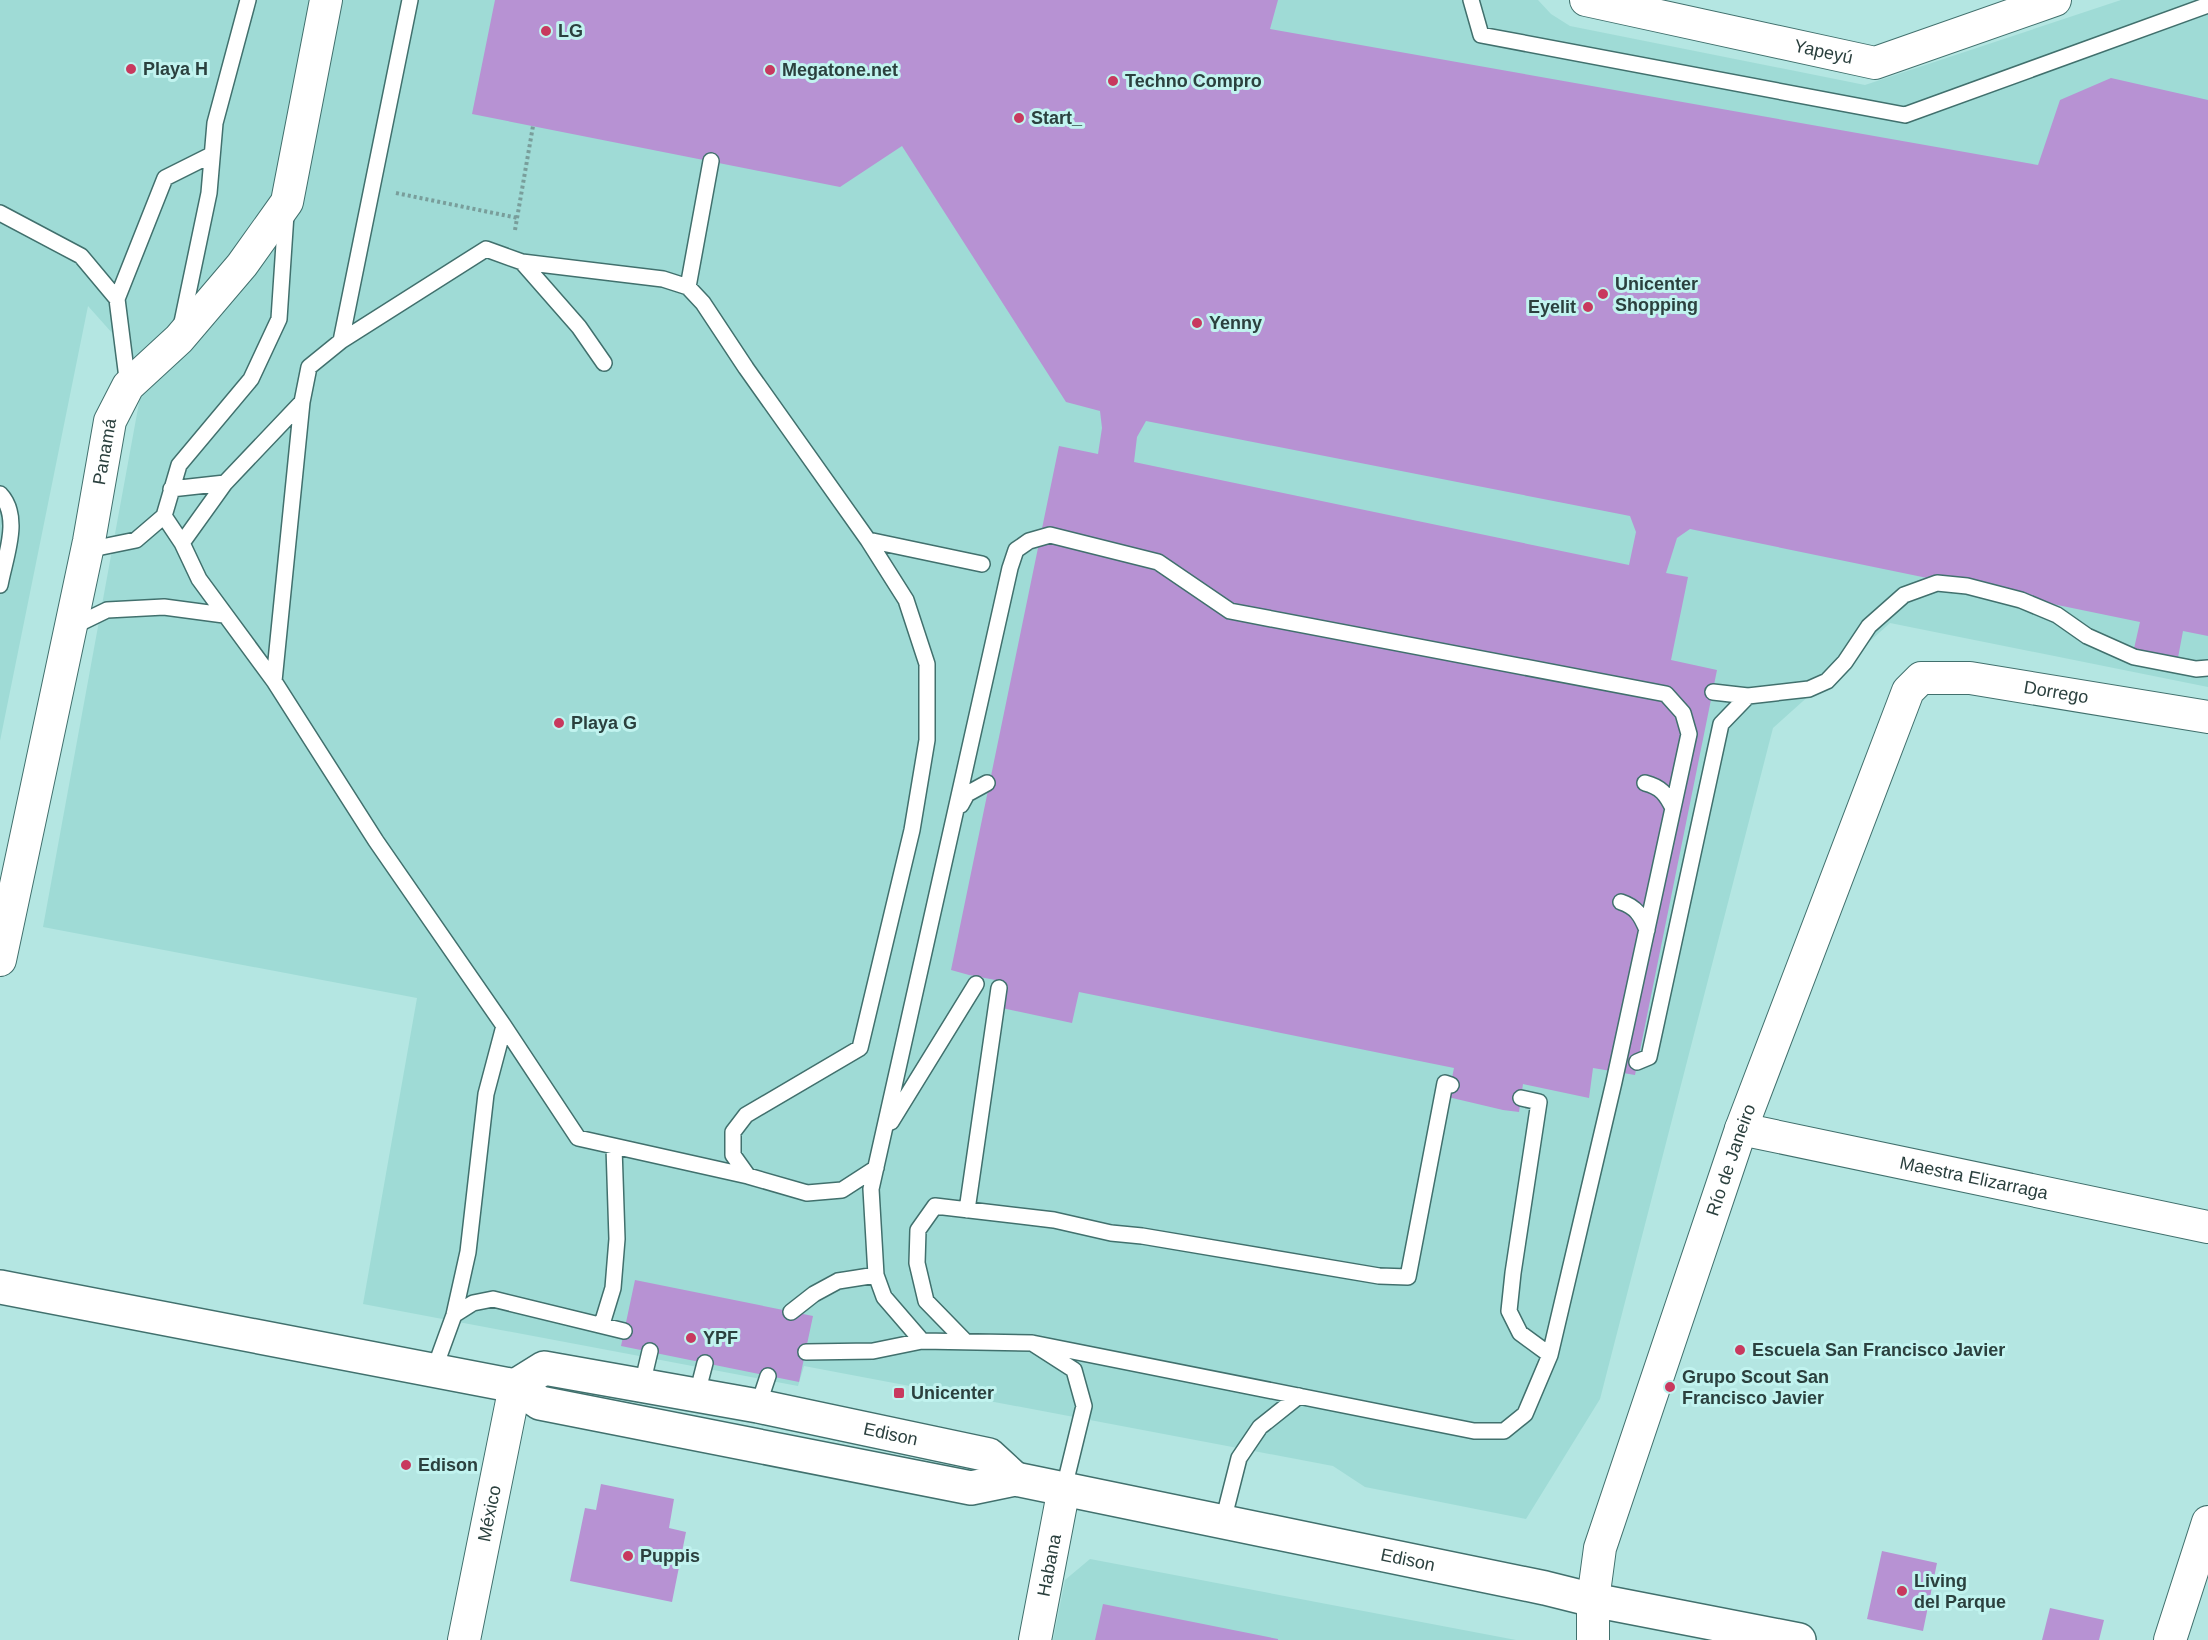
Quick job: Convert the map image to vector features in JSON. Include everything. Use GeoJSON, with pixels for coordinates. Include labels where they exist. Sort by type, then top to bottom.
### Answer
{"type":"FeatureCollection","features":[{"type":"Feature","properties":{"kind":"street","name":"Panamá"},"geometry":{"type":"LineString","coordinates":[[0,960],[87,550],[110,421],[128,386],[179,339],[242,265],[287,202],[326,0]]}},
{"type":"Feature","properties":{"kind":"street","name":"Yapeyú"},"geometry":{"type":"LineString","coordinates":[[1586,0],[1875,63],[2055,0]]}},
{"type":"Feature","properties":{"kind":"street","name":"Dorrego"},"geometry":{"type":"LineString","coordinates":[[1908,691],[1921,678],[1970,678],[2208,717]]}},
{"type":"Feature","properties":{"kind":"street","name":"Río de Janeiro"},"geometry":{"type":"LineString","coordinates":[[1593,1640],[1593,1600],[1600,1548],[1741,1129],[1908,691]]}},
{"type":"Feature","properties":{"kind":"street","name":"Maestra Elizarraga"},"geometry":{"type":"LineString","coordinates":[[1741,1129],[2208,1227]]}},
{"type":"Feature","properties":{"kind":"street","name":"Edison"},"geometry":{"type":"LineString","coordinates":[[0,1287],[515,1386],[540,1403],[971,1488],[1015,1479],[1545,1588],[1593,1600],[1799,1640]]}},
{"type":"Feature","properties":{"kind":"street","name":"Edison"},"geometry":{"type":"LineString","coordinates":[[515,1386],[544,1368],[697,1395],[763,1391],[989,1455],[1015,1479]]}},
{"type":"Feature","properties":{"kind":"street","name":"México"},"geometry":{"type":"LineString","coordinates":[[464,1640],[515,1386]]}},
{"type":"Feature","properties":{"kind":"street","name":"Habana"},"geometry":{"type":"LineString","coordinates":[[1035,1640],[1064,1488]]}},
{"type":"Feature","properties":{"kind":"street"},"geometry":{"type":"LineString","coordinates":[[2170,1640],[2208,1522]]}},
{"type":"Feature","properties":{"kind":"lane"},"geometry":{"type":"LineString","coordinates":[[179,339],[209,193],[215,123],[248,0]]}},
{"type":"Feature","properties":{"kind":"lane"},"geometry":{"type":"LineString","coordinates":[[341,341],[410,0]]}},
{"type":"Feature","properties":{"kind":"lane"},"geometry":{"type":"LineString","coordinates":[[1471,0],[1481,35],[1905,115],[2208,5]]}},
{"type":"Feature","properties":{"kind":"lane"},"geometry":{"type":"LineString","coordinates":[[128,386],[117,299],[165,178],[211,155]]}},
{"type":"Feature","properties":{"kind":"lane"},"geometry":{"type":"LineString","coordinates":[[688,287],[711,161]]}},
{"type":"Feature","properties":{"kind":"lane"},"geometry":{"type":"LineString","coordinates":[[87,550],[136,540],[164,516],[178,465],[251,379],[279,319],[287,202]]}},
{"type":"Feature","properties":{"kind":"lane"},"geometry":{"type":"LineString","coordinates":[[0,213],[81,256],[117,299]]}},
{"type":"Feature","properties":{"kind":"lane"},"geometry":{"type":"LineString","coordinates":[[274,681],[302,402],[309,367],[341,341],[486,249],[516,260],[663,279],[688,287],[703,303],[746,368],[868,540],[906,600],[927,664],[927,740],[912,830],[860,1048],[746,1115],[733,1131],[733,1155],[748,1176]]}},
{"type":"Feature","properties":{"kind":"lane"},"geometry":{"type":"LineString","coordinates":[[516,260],[579,327],[604,363]]}},
{"type":"Feature","properties":{"kind":"lane"},"geometry":{"type":"LineString","coordinates":[[182,543],[225,483],[302,402]]}},
{"type":"Feature","properties":{"kind":"lane"},"geometry":{"type":"LineString","coordinates":[[171,489],[225,483]]}},
{"type":"Feature","properties":{"kind":"lane"},"geometry":{"type":"LineString","coordinates":[[0,494],[11,511],[11,526],[0,585]]}},
{"type":"Feature","properties":{"kind":"lane"},"geometry":{"type":"LineString","coordinates":[[164,516],[182,543],[199,579],[274,681],[376,841],[578,1138],[748,1176],[807,1193],[842,1190],[876,1168]]}},
{"type":"Feature","properties":{"kind":"lane"},"geometry":{"type":"LineString","coordinates":[[806,1352],[873,1350],[922,1341],[1032,1343],[1474,1431],[1504,1431],[1525,1414],[1550,1355],[1614,1082],[1689,734],[1683,713],[1666,694],[1230,611],[1158,562],[1050,536],[1029,541],[1016,550],[1010,568],[871,1189],[876,1275],[884,1297],[922,1341]]}},
{"type":"Feature","properties":{"kind":"lane"},"geometry":{"type":"LineString","coordinates":[[868,540],[982,564]]}},
{"type":"Feature","properties":{"kind":"lane"},"geometry":{"type":"LineString","coordinates":[[1713,692],[1748,696],[1809,688],[1827,681],[1845,662],[1869,626],[1904,595],[1937,583],[1966,586],[2021,600],[2057,615],[2086,636],[2134,657],[2196,669],[2208,668]]}},
{"type":"Feature","properties":{"kind":"lane"},"geometry":{"type":"LineString","coordinates":[[70,628],[107,610],[164,607],[224,615]]}},
{"type":"Feature","properties":{"kind":"lane"},"geometry":{"type":"LineString","coordinates":[[1637,1062],[1648,1057],[1721,724],[1748,696]]}},
{"type":"Feature","properties":{"kind":"lane"},"geometry":{"type":"LineString","coordinates":[[955,816],[967,794],[987,783]]}},
{"type":"Feature","properties":{"kind":"lane"},"geometry":{"type":"LineString","coordinates":[[1645,783],[1657,786],[1667,795],[1673,808]]}},
{"type":"Feature","properties":{"kind":"lane"},"geometry":{"type":"LineString","coordinates":[[1621,902],[1633,906],[1642,917],[1647,930]]}},
{"type":"Feature","properties":{"kind":"lane"},"geometry":{"type":"LineString","coordinates":[[884,1134],[976,984]]}},
{"type":"Feature","properties":{"kind":"lane"},"geometry":{"type":"LineString","coordinates":[[967,1210],[999,988]]}},
{"type":"Feature","properties":{"kind":"lane"},"geometry":{"type":"LineString","coordinates":[[434,1370],[454,1315],[468,1252],[486,1094],[504,1026]]}},
{"type":"Feature","properties":{"kind":"lane"},"geometry":{"type":"LineString","coordinates":[[964,1340],[926,1301],[916,1263],[918,1230],[935,1206],[1054,1220],[1111,1233],[1142,1236],[1379,1276],[1408,1277],[1445,1083],[1451,1085]]}},
{"type":"Feature","properties":{"kind":"lane"},"geometry":{"type":"LineString","coordinates":[[1521,1098],[1539,1102],[1509,1311],[1520,1333],[1550,1355]]}},
{"type":"Feature","properties":{"kind":"lane"},"geometry":{"type":"LineString","coordinates":[[602,1324],[613,1288],[617,1239],[614,1147]]}},
{"type":"Feature","properties":{"kind":"lane"},"geometry":{"type":"LineString","coordinates":[[791,1312],[814,1294],[838,1281],[876,1275]]}},
{"type":"Feature","properties":{"kind":"lane"},"geometry":{"type":"LineString","coordinates":[[454,1315],[473,1303],[493,1299],[624,1331]]}},
{"type":"Feature","properties":{"kind":"lane"},"geometry":{"type":"LineString","coordinates":[[1032,1343],[1074,1370],[1084,1406],[1064,1488]]}},
{"type":"Feature","properties":{"kind":"lane"},"geometry":{"type":"LineString","coordinates":[[642,1385],[650,1352]]}},
{"type":"Feature","properties":{"kind":"lane"},"geometry":{"type":"LineString","coordinates":[[697,1395],[705,1363]]}},
{"type":"Feature","properties":{"kind":"lane"},"geometry":{"type":"LineString","coordinates":[[1223,1521],[1239,1458],[1260,1427],[1299,1396]]}},
{"type":"Feature","properties":{"kind":"path"},"geometry":{"type":"LineString","coordinates":[[516,260],[518,218],[533,126]]}},
{"type":"Feature","properties":{"kind":"path"},"geometry":{"type":"LineString","coordinates":[[372,188],[518,218]]}},
{"type":"Feature","properties":{"kind":"shaded area"},"geometry":{"type":"Polygon","coordinates":[[[0,0],[1538,0],[1551,14],[1570,26],[1865,85],[2121,0],[2208,0],[2208,687],[1890,623],[1773,728],[1600,1399],[1526,1519],[1365,1487],[1333,1466],[804,1366],[798,1386],[363,1304],[417,998],[43,927],[145,370],[88,306],[0,741],[0,0]]]}},
{"type":"Feature","properties":{"kind":"shaded area"},"geometry":{"type":"Polygon","coordinates":[[[1090,1559],[1516,1640],[1053,1640],[1065,1580],[1090,1559]]]}},
{"type":"Feature","properties":{"kind":"building","name":"Unicenter Shopping"},"geometry":{"type":"Polygon","coordinates":[[[495,0],[1278,0],[1270,29],[2038,165],[2060,100],[2111,78],[2208,100],[2208,636],[2183,631],[2177,663],[2133,653],[2140,622],[1690,529],[1677,538],[1666,573],[1688,577],[1671,660],[1717,670],[1635,1075],[1593,1068],[1589,1098],[1523,1084],[1519,1112],[1503,1110],[1448,1097],[1454,1068],[1079,992],[1072,1023],[1002,1008],[1006,982],[951,970],[1059,446],[1098,454],[1102,428],[1100,411],[1066,402],[902,146],[840,187],[472,114],[495,0]],[[1146,421],[1137,437],[1134,462],[1629,565],[1636,532],[1630,516],[1146,421]]]}},
{"type":"Feature","properties":{"kind":"building"},"geometry":{"type":"Polygon","coordinates":[[[635,1280],[813,1316],[799,1382],[621,1346],[635,1280]]]}},
{"type":"Feature","properties":{"kind":"building","name":"Puppis"},"geometry":{"type":"Polygon","coordinates":[[[601,1484],[674,1499],[669,1528],[686,1532],[672,1602],[570,1581],[585,1508],[596,1510],[601,1484]]]}},
{"type":"Feature","properties":{"kind":"building","name":"Living del Parque"},"geometry":{"type":"Polygon","coordinates":[[[1882,1551],[1937,1563],[1923,1631],[1867,1619],[1882,1551]]]}},
{"type":"Feature","properties":{"kind":"building"},"geometry":{"type":"Polygon","coordinates":[[[1103,1604],[1278,1639],[1278,1640],[1095,1640],[1103,1604]]]}},
{"type":"Feature","properties":{"kind":"building"},"geometry":{"type":"Polygon","coordinates":[[[2050,1608],[2104,1620],[2099,1640],[2042,1640],[2050,1608]]]}},
{"type":"Feature","properties":{"kind":"place","name":"LG"},"geometry":{"type":"Point","coordinates":[546,31]}},
{"type":"Feature","properties":{"kind":"place","name":"Playa H"},"geometry":{"type":"Point","coordinates":[131,69]}},
{"type":"Feature","properties":{"kind":"place","name":"Megatone.net"},"geometry":{"type":"Point","coordinates":[770,70]}},
{"type":"Feature","properties":{"kind":"place","name":"Techno Compro"},"geometry":{"type":"Point","coordinates":[1113,81]}},
{"type":"Feature","properties":{"kind":"place","name":"Start_"},"geometry":{"type":"Point","coordinates":[1019,118]}},
{"type":"Feature","properties":{"kind":"place","name":"Unicenter Shopping"},"geometry":{"type":"Point","coordinates":[1603,294]}},
{"type":"Feature","properties":{"kind":"place","name":"Eyelit"},"geometry":{"type":"Point","coordinates":[1588,307]}},
{"type":"Feature","properties":{"kind":"place","name":"Yenny"},"geometry":{"type":"Point","coordinates":[1197,323]}},
{"type":"Feature","properties":{"kind":"place","name":"Playa G"},"geometry":{"type":"Point","coordinates":[559,723]}},
{"type":"Feature","properties":{"kind":"place","name":"YPF"},"geometry":{"type":"Point","coordinates":[691,1338]}},
{"type":"Feature","properties":{"kind":"place","name":"Escuela San Francisco Javier"},"geometry":{"type":"Point","coordinates":[1740,1350]}},
{"type":"Feature","properties":{"kind":"place","name":"Grupo Scout San Francisco Javier"},"geometry":{"type":"Point","coordinates":[1670,1387]}},
{"type":"Feature","properties":{"kind":"place","name":"Unicenter"},"geometry":{"type":"Point","coordinates":[899,1393]}},
{"type":"Feature","properties":{"kind":"place","name":"Edison"},"geometry":{"type":"Point","coordinates":[406,1465]}},
{"type":"Feature","properties":{"kind":"place","name":"Puppis"},"geometry":{"type":"Point","coordinates":[628,1556]}},
{"type":"Feature","properties":{"kind":"place","name":"Living del Parque"},"geometry":{"type":"Point","coordinates":[1902,1591]}}]}
